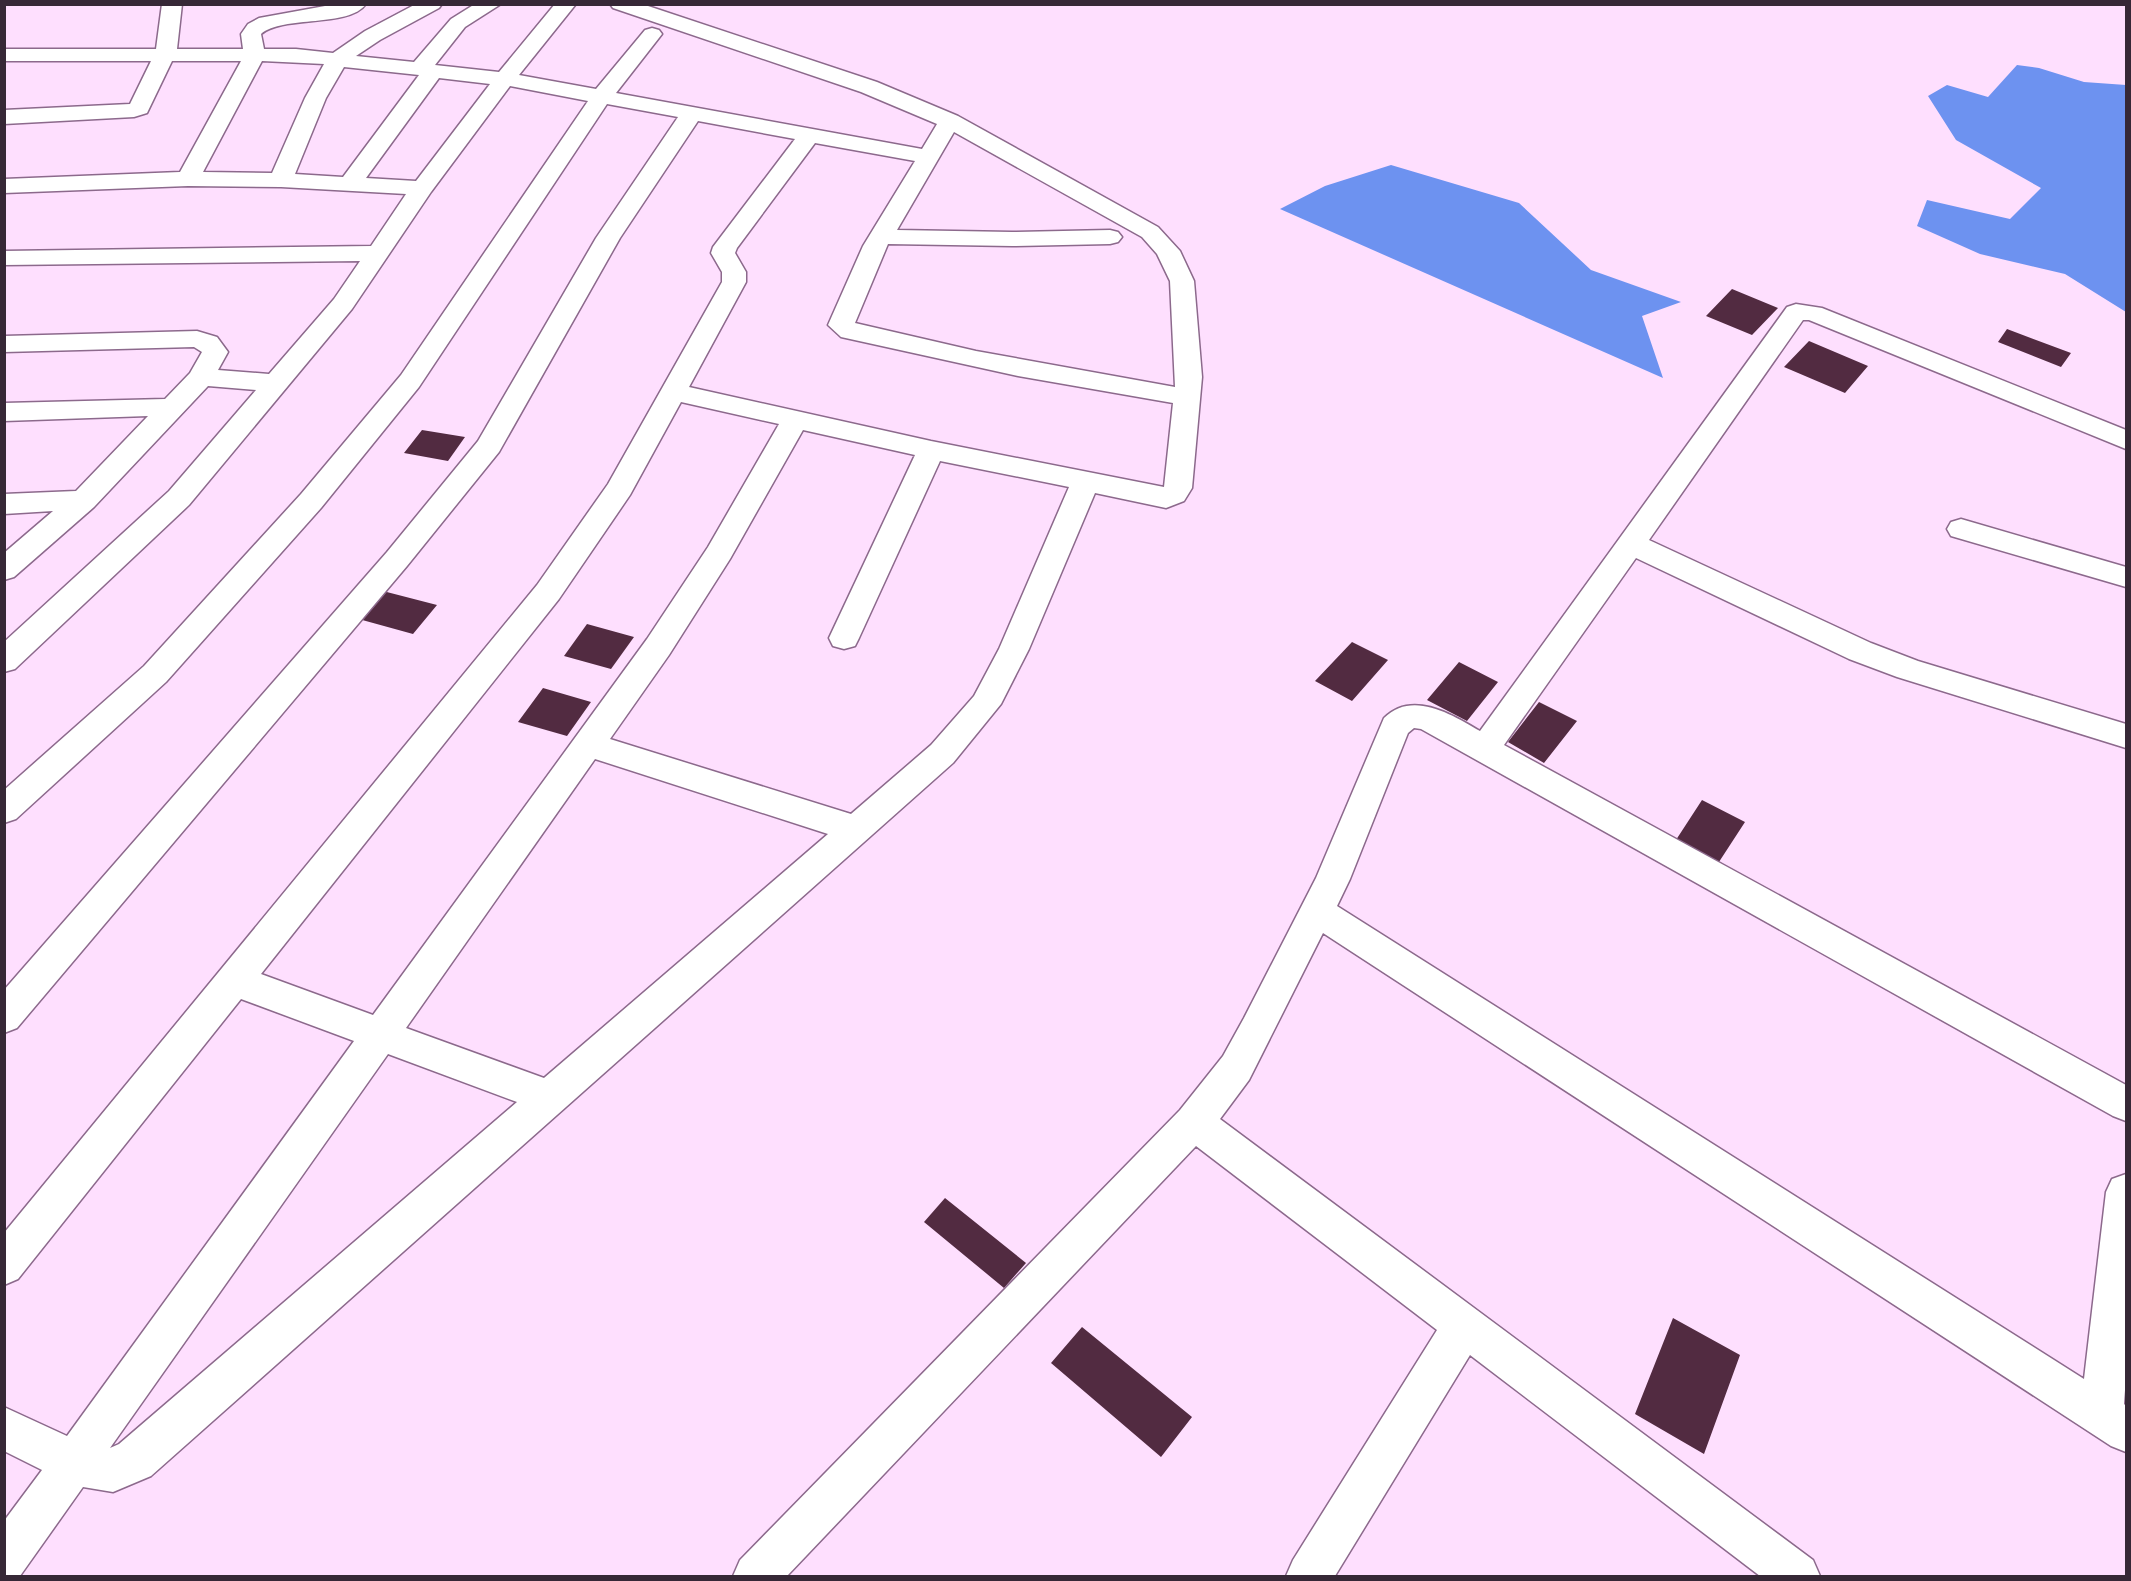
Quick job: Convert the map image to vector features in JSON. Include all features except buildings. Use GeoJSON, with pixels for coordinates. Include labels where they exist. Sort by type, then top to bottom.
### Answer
{"type":"FeatureCollection","features":[{"type":"Feature","properties":{"kind":"street"},"geometry":{"type":"LineString","coordinates":[[4,117],[134,111],[143,104],[166,53],[172,4]]}},
{"type":"Feature","properties":{"kind":"street"},"geometry":{"type":"LineString","coordinates":[[188,179],[255,54],[251,34],[255,28],[266,22],[334,12],[356,4]]}},
{"type":"Feature","properties":{"kind":"street"},"geometry":{"type":"LineString","coordinates":[[282,180],[322,85],[339,59],[370,37],[432,4]]}},
{"type":"Feature","properties":{"kind":"street"},"geometry":{"type":"LineString","coordinates":[[350,183],[458,23],[491,4]]}},
{"type":"Feature","properties":{"kind":"street"},"geometry":{"type":"LineString","coordinates":[[4,661],[179,498],[343,304],[380,253],[422,188],[505,79],[566,4]]}},
{"type":"Feature","properties":{"kind":"street"},"geometry":{"type":"LineString","coordinates":[[620,4],[869,87],[950,121],[1150,232],[1168,251],[1182,281],[1189,377],[1178,488],[1174,494],[1157,497],[931,450],[674,392]]}},
{"type":"Feature","properties":{"kind":"street"},"geometry":{"type":"LineString","coordinates":[[4,810],[155,674],[311,501],[410,381],[602,96],[652,34]]}},
{"type":"Feature","properties":{"kind":"street"},"geometry":{"type":"LineString","coordinates":[[4,55],[255,54],[339,59],[505,79],[929,157]]}},
{"type":"Feature","properties":{"kind":"street"},"geometry":{"type":"LineString","coordinates":[[4,1017],[397,559],[489,446],[608,238],[692,112]]}},
{"type":"Feature","properties":{"kind":"street"},"geometry":{"type":"LineString","coordinates":[[950,121],[881,237],[841,325],[850,331],[1039,373],[1186,397]]}},
{"type":"Feature","properties":{"kind":"street"},"geometry":{"type":"LineString","coordinates":[[4,1265],[548,592],[620,488],[734,282],[734,272],[723,253],[725,247],[809,136]]}},
{"type":"Feature","properties":{"kind":"street"},"geometry":{"type":"LineString","coordinates":[[4,186],[188,179],[282,180],[422,188]]}},
{"type":"Feature","properties":{"kind":"street"},"geometry":{"type":"LineString","coordinates":[[881,237],[1012,239],[1110,237]]}},
{"type":"Feature","properties":{"kind":"street"},"geometry":{"type":"LineString","coordinates":[[4,258],[380,253]]}},
{"type":"Feature","properties":{"kind":"street"},"geometry":{"type":"LineString","coordinates":[[1484,748],[1796,312],[1812,313],[2127,440]]}},
{"type":"Feature","properties":{"kind":"street"},"geometry":{"type":"LineString","coordinates":[[4,344],[197,339],[208,343],[214,352],[201,377],[84,500],[4,570]]}},
{"type":"Feature","properties":{"kind":"street"},"geometry":{"type":"LineString","coordinates":[[201,377],[277,383]]}},
{"type":"Feature","properties":{"kind":"street"},"geometry":{"type":"LineString","coordinates":[[4,412],[172,407]]}},
{"type":"Feature","properties":{"kind":"street"},"geometry":{"type":"LineString","coordinates":[[4,1560],[658,647],[720,552],[795,419]]}},
{"type":"Feature","properties":{"kind":"street"},"geometry":{"type":"LineString","coordinates":[[844,638],[931,450]]}},
{"type":"Feature","properties":{"kind":"street"},"geometry":{"type":"LineString","coordinates":[[4,1428],[103,1471],[119,1469],[135,1460],[942,754],[985,704],[1014,649],[1085,482]]}},
{"type":"Feature","properties":{"kind":"street"},"geometry":{"type":"LineString","coordinates":[[4,504],[84,500]]}},
{"type":"Feature","properties":{"kind":"street"},"geometry":{"type":"LineString","coordinates":[[1961,529],[2127,577]]}},
{"type":"Feature","properties":{"kind":"street"},"geometry":{"type":"LineString","coordinates":[[1632,544],[1822,635],[1889,662],[2127,736]]}},
{"type":"Feature","properties":{"kind":"street"},"geometry":{"type":"LineString","coordinates":[[756,1576],[1194,1122],[1236,1068],[1333,879],[1395,727],[1403,718],[1415,715],[1430,720],[1484,748],[2127,1104]]}},
{"type":"Feature","properties":{"kind":"street"},"geometry":{"type":"LineString","coordinates":[[588,745],[855,829]]}},
{"type":"Feature","properties":{"kind":"street"},"geometry":{"type":"LineString","coordinates":[[1317,911],[2114,1422],[2127,1192]]}},
{"type":"Feature","properties":{"kind":"street"},"geometry":{"type":"LineString","coordinates":[[234,980],[549,1097]]}},
{"type":"Feature","properties":{"kind":"street"},"geometry":{"type":"LineString","coordinates":[[1194,1122],[1797,1576]]}},
{"type":"Feature","properties":{"kind":"street"},"geometry":{"type":"LineString","coordinates":[[1309,1576],[1464,1325]]}},
{"type":"Feature","properties":{"kind":"water"},"geometry":{"type":"Polygon","coordinates":[[[2017,65],[2039,68],[2084,82],[2126,85],[2126,312],[2065,274],[1980,254],[1917,226],[1927,200],[2010,219],[2041,188],[1956,140],[1928,96],[1947,85],[1988,97],[2017,65]]]}},
{"type":"Feature","properties":{"kind":"water"},"geometry":{"type":"Polygon","coordinates":[[[1391,165],[1519,203],[1591,270],[1681,302],[1642,316],[1663,378],[1280,209],[1325,186],[1391,165]]]}}]}
